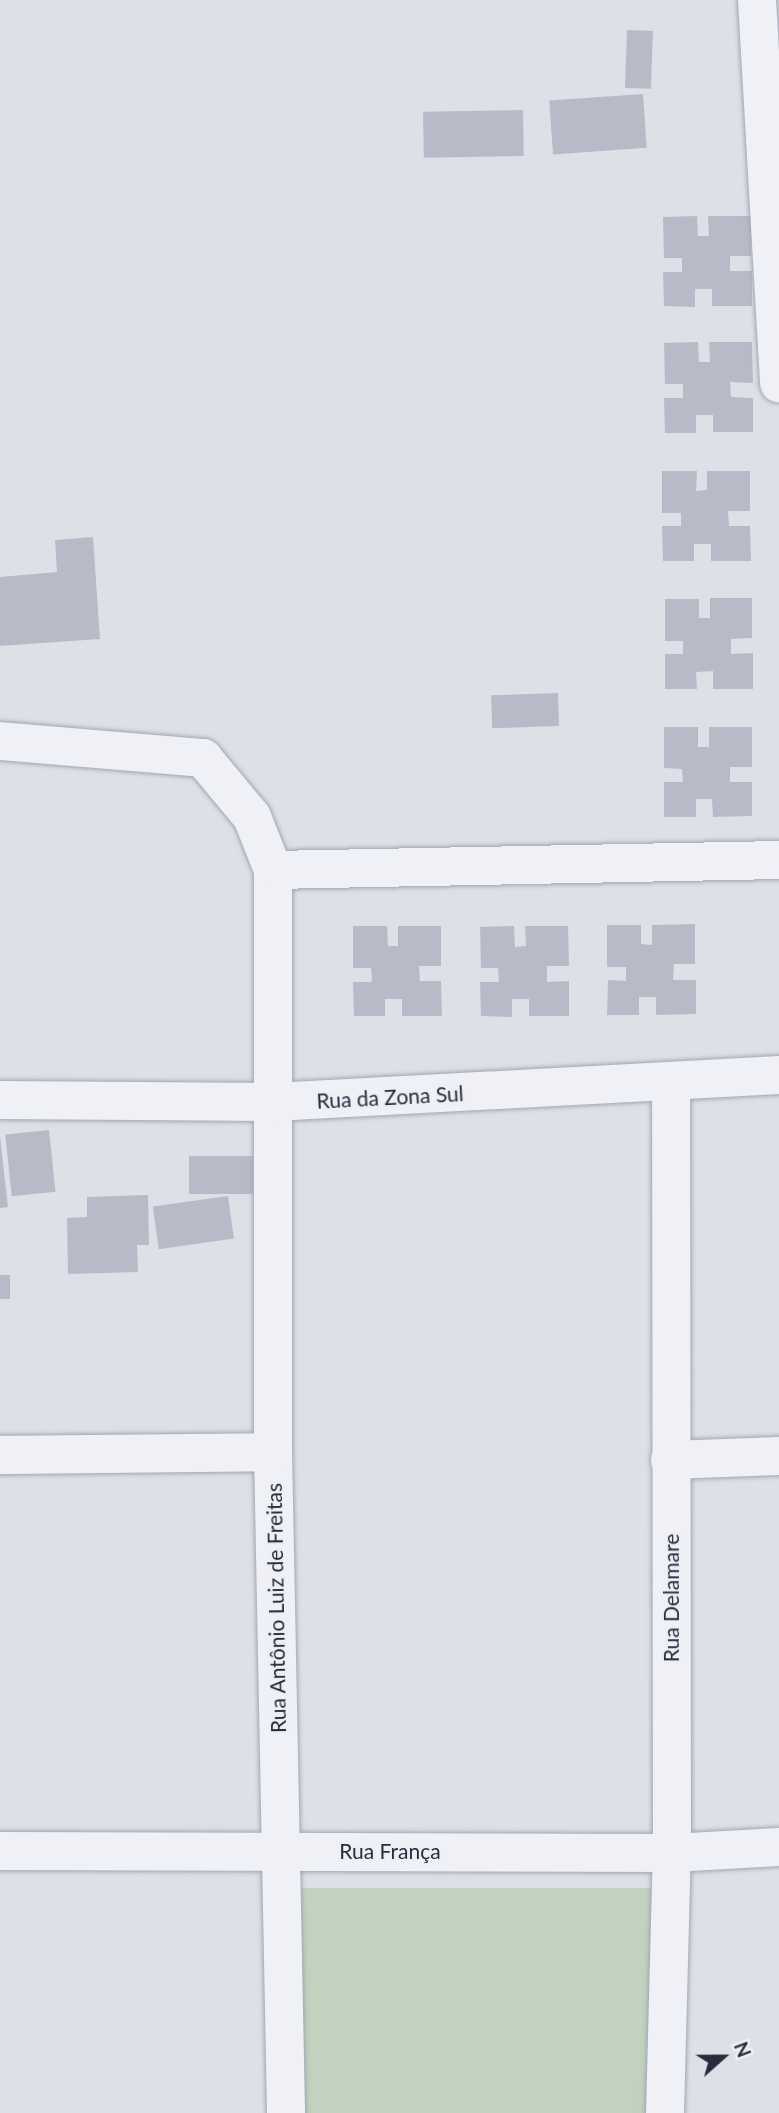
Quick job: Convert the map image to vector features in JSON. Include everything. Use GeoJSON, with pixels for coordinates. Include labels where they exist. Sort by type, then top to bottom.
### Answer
{"type":"FeatureCollection","features":[{"type":"Feature","properties":{"kind":"street"},"geometry":{"type":"LineString","coordinates":[[757,0],[779,383]]}},
{"type":"Feature","properties":{"kind":"street"},"geometry":{"type":"LineString","coordinates":[[0,741],[203,758],[253,817],[273,870],[779,860]]}},
{"type":"Feature","properties":{"kind":"street","name":"Rua Antônio Luiz de Freitas"},"geometry":{"type":"LineString","coordinates":[[273,870],[273,1452],[286,2113]]}},
{"type":"Feature","properties":{"kind":"street","name":"Rua da Zona Sul"},"geometry":{"type":"LineString","coordinates":[[0,1100],[273,1102],[671,1083],[779,1075]]}},
{"type":"Feature","properties":{"kind":"street","name":"Rua Delamare"},"geometry":{"type":"LineString","coordinates":[[665,2113],[672,1853],[671,1083]]}},
{"type":"Feature","properties":{"kind":"street"},"geometry":{"type":"LineString","coordinates":[[0,1455],[273,1452]]}},
{"type":"Feature","properties":{"kind":"street"},"geometry":{"type":"LineString","coordinates":[[670,1460],[779,1456]]}},
{"type":"Feature","properties":{"kind":"street","name":"Rua França"},"geometry":{"type":"LineString","coordinates":[[0,1851],[672,1853],[779,1847]]}},
{"type":"Feature","properties":{"kind":"green space"},"geometry":{"type":"Polygon","coordinates":[[[299,1888],[656,1888],[656,2113],[299,2113],[299,1888]]]}},
{"type":"Feature","properties":{"kind":"building"},"geometry":{"type":"Polygon","coordinates":[[[627,30],[653,31],[651,89],[625,88],[627,30]]]}},
{"type":"Feature","properties":{"kind":"building"},"geometry":{"type":"Polygon","coordinates":[[[643,94],[647,148],[553,154],[549,101],[643,94]]]}},
{"type":"Feature","properties":{"kind":"building"},"geometry":{"type":"Polygon","coordinates":[[[523,110],[524,156],[424,158],[423,112],[523,110]]]}},
{"type":"Feature","properties":{"kind":"building"},"geometry":{"type":"Polygon","coordinates":[[[697,216],[698,236],[709,236],[708,216],[751,216],[751,256],[730,256],[730,271],[752,271],[752,306],[712,306],[712,289],[695,289],[695,307],[664,306],[663,272],[682,272],[682,258],[664,258],[663,217],[697,216]]]}},
{"type":"Feature","properties":{"kind":"building"},"geometry":{"type":"Polygon","coordinates":[[[698,342],[699,362],[710,362],[709,342],[752,342],[753,383],[730,382],[731,397],[753,398],[753,432],[713,432],[713,415],[696,415],[696,433],[665,433],[664,398],[683,398],[683,384],[665,384],[664,343],[698,342]]]}},
{"type":"Feature","properties":{"kind":"building"},"geometry":{"type":"Polygon","coordinates":[[[662,471],[697,471],[696,491],[707,490],[707,471],[750,471],[750,511],[728,511],[729,526],[750,526],[751,561],[711,561],[711,544],[694,544],[694,561],[663,561],[662,526],[681,526],[681,513],[662,513],[662,471]]]}},
{"type":"Feature","properties":{"kind":"building"},"geometry":{"type":"Polygon","coordinates":[[[93,537],[100,639],[0,646],[0,577],[57,572],[55,540],[93,537]]]}},
{"type":"Feature","properties":{"kind":"building"},"geometry":{"type":"Polygon","coordinates":[[[710,598],[752,598],[752,638],[731,639],[731,654],[753,653],[753,689],[713,689],[713,671],[696,672],[697,689],[665,689],[665,654],[683,654],[683,641],[665,641],[665,599],[699,599],[699,618],[710,618],[710,598]]]}},
{"type":"Feature","properties":{"kind":"building"},"geometry":{"type":"Polygon","coordinates":[[[558,693],[559,726],[492,728],[491,695],[558,693]]]}},
{"type":"Feature","properties":{"kind":"building"},"geometry":{"type":"Polygon","coordinates":[[[664,727],[698,727],[698,747],[709,747],[709,727],[752,727],[752,767],[730,767],[730,782],[752,782],[752,816],[713,817],[712,799],[696,799],[696,817],[664,817],[664,782],[683,782],[682,769],[664,768],[664,727]]]}},
{"type":"Feature","properties":{"kind":"building"},"geometry":{"type":"Polygon","coordinates":[[[695,924],[695,964],[674,964],[673,980],[696,980],[696,1014],[656,1015],[656,997],[639,997],[639,1015],[607,1015],[608,980],[626,981],[626,967],[607,967],[607,925],[641,925],[641,944],[652,945],[652,925],[695,924]]]}},
{"type":"Feature","properties":{"kind":"building"},"geometry":{"type":"Polygon","coordinates":[[[353,926],[387,926],[388,946],[398,946],[398,926],[441,926],[441,966],[419,966],[420,981],[441,981],[442,1016],[402,1016],[402,999],[385,999],[385,1016],[354,1016],[353,982],[372,982],[371,968],[353,968],[353,926]]]}},
{"type":"Feature","properties":{"kind":"building"},"geometry":{"type":"Polygon","coordinates":[[[514,926],[515,947],[526,946],[525,926],[568,926],[569,966],[547,966],[547,982],[569,981],[569,1016],[529,1016],[529,999],[512,999],[512,1017],[481,1016],[480,982],[499,982],[498,968],[481,968],[480,927],[514,926]]]}},
{"type":"Feature","properties":{"kind":"building"},"geometry":{"type":"Polygon","coordinates":[[[49,1130],[55,1192],[12,1196],[5,1135],[49,1130]]]}},
{"type":"Feature","properties":{"kind":"building"},"geometry":{"type":"Polygon","coordinates":[[[0,1136],[8,1207],[0,1208],[0,1136]]]}},
{"type":"Feature","properties":{"kind":"building"},"geometry":{"type":"Polygon","coordinates":[[[189,1156],[253,1156],[253,1194],[189,1194],[189,1156]]]}},
{"type":"Feature","properties":{"kind":"building"},"geometry":{"type":"Polygon","coordinates":[[[148,1195],[149,1245],[137,1245],[138,1272],[68,1274],[67,1218],[87,1217],[87,1197],[148,1195]]]}},
{"type":"Feature","properties":{"kind":"building"},"geometry":{"type":"Polygon","coordinates":[[[228,1196],[234,1239],[159,1249],[153,1207],[228,1196]]]}},
{"type":"Feature","properties":{"kind":"building"},"geometry":{"type":"Polygon","coordinates":[[[0,1275],[10,1275],[10,1299],[0,1299],[0,1275]]]}}]}
